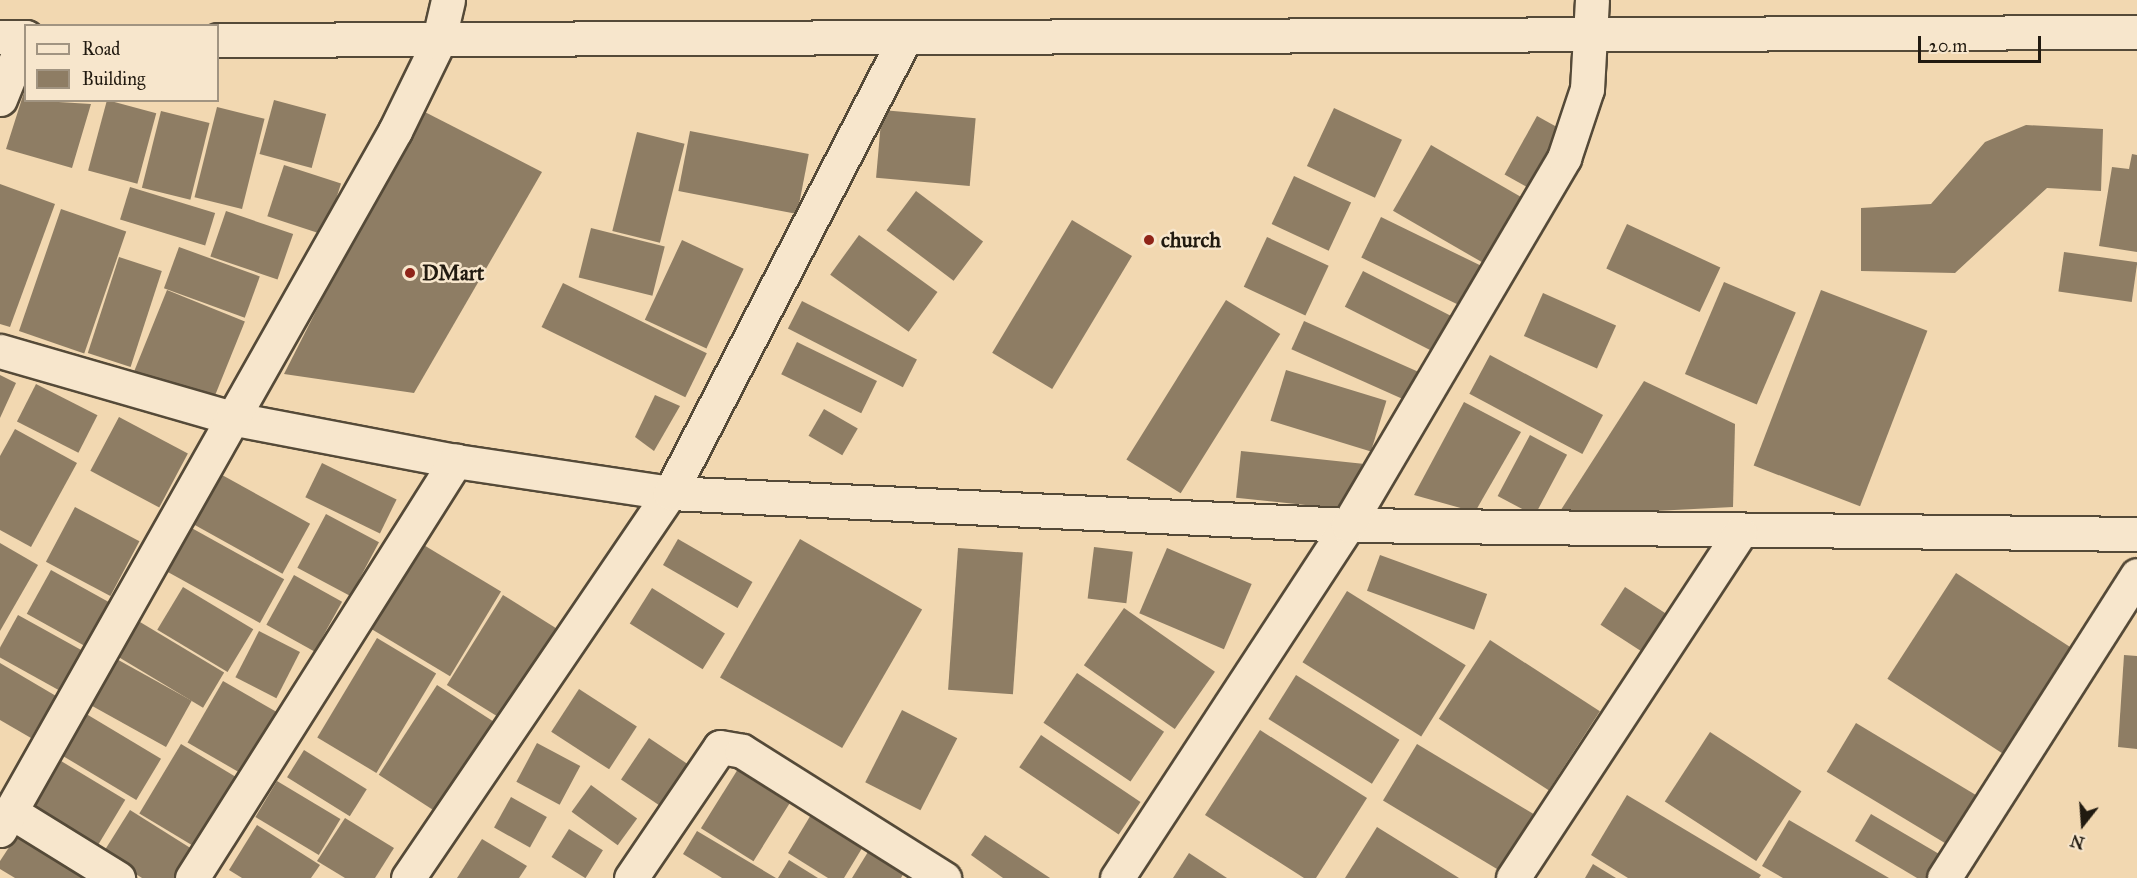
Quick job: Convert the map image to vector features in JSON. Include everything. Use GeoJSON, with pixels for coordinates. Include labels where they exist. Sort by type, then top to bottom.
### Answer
{"type":"FeatureCollection","features":[{"type":"Feature","properties":{"kind":"street"},"geometry":{"type":"LineString","coordinates":[[118,878],[5,821],[236,419],[438,43],[448,0]]}},
{"type":"Feature","properties":{"kind":"street"},"geometry":{"type":"LineString","coordinates":[[1117,878],[1348,525],[1564,158],[1587,89],[1593,35],[1592,0]]}},
{"type":"Feature","properties":{"kind":"street"},"geometry":{"type":"LineString","coordinates":[[219,40],[438,43],[905,38],[2137,32]]}},
{"type":"Feature","properties":{"kind":"street"},"geometry":{"type":"LineString","coordinates":[[0,38],[24,37]]}},
{"type":"Feature","properties":{"kind":"street"},"geometry":{"type":"LineString","coordinates":[[408,878],[670,493],[905,38]]}},
{"type":"Feature","properties":{"kind":"street"},"geometry":{"type":"LineString","coordinates":[[0,99],[24,39]]}},
{"type":"Feature","properties":{"kind":"street"},"geometry":{"type":"LineString","coordinates":[[0,351],[236,419],[456,461],[670,493],[1348,525],[1740,533],[2137,534]]}},
{"type":"Feature","properties":{"kind":"street"},"geometry":{"type":"LineString","coordinates":[[192,878],[456,461]]}},
{"type":"Feature","properties":{"kind":"street"},"geometry":{"type":"LineString","coordinates":[[1513,878],[1740,533]]}},
{"type":"Feature","properties":{"kind":"street"},"geometry":{"type":"LineString","coordinates":[[1944,878],[2137,575]]}},
{"type":"Feature","properties":{"kind":"street"},"geometry":{"type":"LineString","coordinates":[[632,878],[720,747],[742,751],[944,878]]}},
{"type":"Feature","properties":{"kind":"building"},"geometry":{"type":"Polygon","coordinates":[[[24,92],[24,102],[91,104],[72,168],[6,149],[24,92]]]}},
{"type":"Feature","properties":{"kind":"building"},"geometry":{"type":"Polygon","coordinates":[[[274,100],[326,114],[312,168],[260,154],[274,100]]]}},
{"type":"Feature","properties":{"kind":"building"},"geometry":{"type":"Polygon","coordinates":[[[106,102],[156,113],[137,184],[88,171],[106,102]]]}},
{"type":"Feature","properties":{"kind":"building"},"geometry":{"type":"Polygon","coordinates":[[[217,107],[265,119],[242,209],[195,197],[217,107]]]}},
{"type":"Feature","properties":{"kind":"building"},"geometry":{"type":"Polygon","coordinates":[[[1334,108],[1402,140],[1375,198],[1307,166],[1334,108]]]}},
{"type":"Feature","properties":{"kind":"building","name":"DMart"},"geometry":{"type":"Polygon","coordinates":[[[419,109],[542,172],[414,393],[284,374],[419,109]]]}},
{"type":"Feature","properties":{"kind":"building"},"geometry":{"type":"Polygon","coordinates":[[[882,110],[976,118],[970,186],[876,178],[882,110]]]}},
{"type":"Feature","properties":{"kind":"building"},"geometry":{"type":"Polygon","coordinates":[[[161,111],[210,123],[190,200],[142,188],[161,111]]]}},
{"type":"Feature","properties":{"kind":"building"},"geometry":{"type":"Polygon","coordinates":[[[1537,116],[1566,132],[1533,191],[1505,175],[1537,116]]]}},
{"type":"Feature","properties":{"kind":"building"},"geometry":{"type":"Polygon","coordinates":[[[2026,125],[2103,129],[2101,191],[2047,188],[1955,273],[1861,271],[1861,208],[1931,204],[1985,142],[2026,125]]]}},
{"type":"Feature","properties":{"kind":"building"},"geometry":{"type":"Polygon","coordinates":[[[690,131],[809,154],[797,214],[678,191],[690,131]]]}},
{"type":"Feature","properties":{"kind":"building"},"geometry":{"type":"Polygon","coordinates":[[[637,132],[685,144],[660,243],[612,231],[637,132]]]}},
{"type":"Feature","properties":{"kind":"building"},"geometry":{"type":"Polygon","coordinates":[[[1431,145],[1525,200],[1487,265],[1393,211],[1431,145]]]}},
{"type":"Feature","properties":{"kind":"building"},"geometry":{"type":"Polygon","coordinates":[[[2132,154],[2137,155],[2137,252],[2099,246],[2112,167],[2129,169],[2132,154]]]}},
{"type":"Feature","properties":{"kind":"building"},"geometry":{"type":"Polygon","coordinates":[[[284,165],[341,184],[324,235],[267,216],[284,165]]]}},
{"type":"Feature","properties":{"kind":"building"},"geometry":{"type":"Polygon","coordinates":[[[1294,176],[1351,203],[1329,251],[1272,224],[1294,176]]]}},
{"type":"Feature","properties":{"kind":"building"},"geometry":{"type":"Polygon","coordinates":[[[0,184],[55,204],[10,327],[0,324],[0,184]]]}},
{"type":"Feature","properties":{"kind":"building"},"geometry":{"type":"Polygon","coordinates":[[[130,187],[215,213],[205,246],[120,220],[130,187]]]}},
{"type":"Feature","properties":{"kind":"building"},"geometry":{"type":"Polygon","coordinates":[[[916,191],[983,242],[954,281],[887,230],[916,191]]]}},
{"type":"Feature","properties":{"kind":"building"},"geometry":{"type":"Polygon","coordinates":[[[61,209],[126,231],[84,353],[19,331],[61,209]]]}},
{"type":"Feature","properties":{"kind":"building"},"geometry":{"type":"Polygon","coordinates":[[[226,211],[293,234],[278,280],[210,256],[226,211]]]}},
{"type":"Feature","properties":{"kind":"building"},"geometry":{"type":"Polygon","coordinates":[[[1381,217],[1482,266],[1462,307],[1361,257],[1381,217]]]}},
{"type":"Feature","properties":{"kind":"building"},"geometry":{"type":"Polygon","coordinates":[[[1072,220],[1132,256],[1052,389],[992,353],[1072,220]]]}},
{"type":"Feature","properties":{"kind":"building"},"geometry":{"type":"Polygon","coordinates":[[[1627,224],[1720,268],[1700,312],[1606,268],[1627,224]]]}},
{"type":"Feature","properties":{"kind":"building"},"geometry":{"type":"Polygon","coordinates":[[[591,228],[665,246],[652,296],[579,277],[591,228]]]}},
{"type":"Feature","properties":{"kind":"building"},"geometry":{"type":"Polygon","coordinates":[[[859,235],[937,292],[909,332],[830,275],[859,235]]]}},
{"type":"Feature","properties":{"kind":"building"},"geometry":{"type":"Polygon","coordinates":[[[1267,237],[1329,266],[1305,316],[1244,287],[1267,237]]]}},
{"type":"Feature","properties":{"kind":"building"},"geometry":{"type":"Polygon","coordinates":[[[682,240],[744,269],[706,348],[645,320],[682,240]]]}},
{"type":"Feature","properties":{"kind":"building"},"geometry":{"type":"Polygon","coordinates":[[[179,247],[260,276],[245,318],[164,288],[179,247]]]}},
{"type":"Feature","properties":{"kind":"building"},"geometry":{"type":"Polygon","coordinates":[[[2064,252],[2137,262],[2132,302],[2058,292],[2064,252]]]}},
{"type":"Feature","properties":{"kind":"building"},"geometry":{"type":"Polygon","coordinates":[[[119,257],[162,271],[131,367],[88,353],[119,257]]]}},
{"type":"Feature","properties":{"kind":"building"},"geometry":{"type":"Polygon","coordinates":[[[1363,271],[1457,319],[1438,354],[1345,307],[1363,271]]]}},
{"type":"Feature","properties":{"kind":"building"},"geometry":{"type":"Polygon","coordinates":[[[1724,282],[1796,312],[1757,405],[1685,374],[1724,282]]]}},
{"type":"Feature","properties":{"kind":"building"},"geometry":{"type":"Polygon","coordinates":[[[563,283],[707,353],[685,397],[542,327],[563,283]]]}},
{"type":"Feature","properties":{"kind":"building"},"geometry":{"type":"Polygon","coordinates":[[[167,290],[245,321],[212,404],[134,373],[167,290]]]}},
{"type":"Feature","properties":{"kind":"building"},"geometry":{"type":"Polygon","coordinates":[[[1821,290],[1927,331],[1860,506],[1754,466],[1821,290]]]}},
{"type":"Feature","properties":{"kind":"building"},"geometry":{"type":"Polygon","coordinates":[[[1543,293],[1616,326],[1597,368],[1524,336],[1543,293]]]}},
{"type":"Feature","properties":{"kind":"building"},"geometry":{"type":"Polygon","coordinates":[[[1226,300],[1280,334],[1181,493],[1126,459],[1226,300]]]}},
{"type":"Feature","properties":{"kind":"building"},"geometry":{"type":"Polygon","coordinates":[[[802,301],[917,360],[903,387],[788,329],[802,301]]]}},
{"type":"Feature","properties":{"kind":"building"},"geometry":{"type":"Polygon","coordinates":[[[1304,321],[1421,373],[1408,401],[1291,349],[1304,321]]]}},
{"type":"Feature","properties":{"kind":"building"},"geometry":{"type":"Polygon","coordinates":[[[797,342],[877,381],[861,413],[781,374],[797,342]]]}},
{"type":"Feature","properties":{"kind":"building"},"geometry":{"type":"Polygon","coordinates":[[[1490,355],[1603,415],[1582,454],[1469,394],[1490,355]]]}},
{"type":"Feature","properties":{"kind":"building"},"geometry":{"type":"Polygon","coordinates":[[[1286,370],[1386,401],[1371,451],[1271,421],[1286,370]]]}},
{"type":"Feature","properties":{"kind":"building"},"geometry":{"type":"Polygon","coordinates":[[[0,375],[16,383],[0,418],[0,375]]]}},
{"type":"Feature","properties":{"kind":"building"},"geometry":{"type":"Polygon","coordinates":[[[1644,381],[1735,424],[1733,507],[1557,516],[1644,381]]]}},
{"type":"Feature","properties":{"kind":"building"},"geometry":{"type":"Polygon","coordinates":[[[36,384],[97,415],[78,453],[17,421],[36,384]]]}},
{"type":"Feature","properties":{"kind":"building"},"geometry":{"type":"Polygon","coordinates":[[[655,395],[680,406],[654,451],[635,437],[655,395]]]}},
{"type":"Feature","properties":{"kind":"building"},"geometry":{"type":"Polygon","coordinates":[[[1464,402],[1521,432],[1475,512],[1414,495],[1464,402]]]}},
{"type":"Feature","properties":{"kind":"building"},"geometry":{"type":"Polygon","coordinates":[[[824,409],[858,428],[842,455],[808,436],[824,409]]]}},
{"type":"Feature","properties":{"kind":"building"},"geometry":{"type":"Polygon","coordinates":[[[119,417],[188,454],[159,507],[90,471],[119,417]]]}},
{"type":"Feature","properties":{"kind":"building"},"geometry":{"type":"Polygon","coordinates":[[[15,429],[77,463],[31,547],[0,530],[0,456],[15,429]]]}},
{"type":"Feature","properties":{"kind":"building"},"geometry":{"type":"Polygon","coordinates":[[[1530,435],[1567,455],[1535,516],[1498,496],[1530,435]]]}},
{"type":"Feature","properties":{"kind":"building"},"geometry":{"type":"Polygon","coordinates":[[[1241,451],[1362,464],[1357,510],[1236,498],[1241,451]]]}},
{"type":"Feature","properties":{"kind":"building"},"geometry":{"type":"Polygon","coordinates":[[[322,463],[397,499],[380,534],[305,497],[322,463]]]}},
{"type":"Feature","properties":{"kind":"building"},"geometry":{"type":"Polygon","coordinates":[[[213,470],[310,524],[282,574],[185,520],[213,470]]]}},
{"type":"Feature","properties":{"kind":"building"},"geometry":{"type":"Polygon","coordinates":[[[75,507],[139,541],[110,596],[46,562],[75,507]]]}},
{"type":"Feature","properties":{"kind":"building"},"geometry":{"type":"Polygon","coordinates":[[[326,514],[379,542],[350,596],[297,568],[326,514]]]}},
{"type":"Feature","properties":{"kind":"building"},"geometry":{"type":"Polygon","coordinates":[[[188,526],[284,579],[260,623],[164,570],[188,526]]]}},
{"type":"Feature","properties":{"kind":"building"},"geometry":{"type":"Polygon","coordinates":[[[678,539],[752,582],[737,608],[663,565],[678,539]]]}},
{"type":"Feature","properties":{"kind":"building"},"geometry":{"type":"Polygon","coordinates":[[[800,539],[922,610],[842,748],[720,678],[800,539]]]}},
{"type":"Feature","properties":{"kind":"building"},"geometry":{"type":"Polygon","coordinates":[[[417,541],[501,591],[450,676],[366,626],[417,541]]]}},
{"type":"Feature","properties":{"kind":"building"},"geometry":{"type":"Polygon","coordinates":[[[0,543],[38,565],[0,631],[0,543]]]}},
{"type":"Feature","properties":{"kind":"building"},"geometry":{"type":"Polygon","coordinates":[[[1094,547],[1133,552],[1126,603],[1088,599],[1094,547]]]}},
{"type":"Feature","properties":{"kind":"building"},"geometry":{"type":"Polygon","coordinates":[[[958,548],[1023,553],[1013,694],[948,690],[958,548]]]}},
{"type":"Feature","properties":{"kind":"building"},"geometry":{"type":"Polygon","coordinates":[[[1167,548],[1252,584],[1224,649],[1139,613],[1167,548]]]}},
{"type":"Feature","properties":{"kind":"building"},"geometry":{"type":"Polygon","coordinates":[[[1380,555],[1487,594],[1474,630],[1367,591],[1380,555]]]}},
{"type":"Feature","properties":{"kind":"building"},"geometry":{"type":"Polygon","coordinates":[[[51,570],[110,603],[86,647],[27,614],[51,570]]]}},
{"type":"Feature","properties":{"kind":"building"},"geometry":{"type":"Polygon","coordinates":[[[1956,573],[2075,650],[2006,756],[1887,679],[1956,573]]]}},
{"type":"Feature","properties":{"kind":"building"},"geometry":{"type":"Polygon","coordinates":[[[294,575],[342,602],[314,652],[266,625],[294,575]]]}},
{"type":"Feature","properties":{"kind":"building"},"geometry":{"type":"Polygon","coordinates":[[[183,587],[253,629],[228,672],[157,630],[183,587]]]}},
{"type":"Feature","properties":{"kind":"building"},"geometry":{"type":"Polygon","coordinates":[[[1625,587],[1672,617],[1647,655],[1600,625],[1625,587]]]}},
{"type":"Feature","properties":{"kind":"building"},"geometry":{"type":"Polygon","coordinates":[[[652,588],[725,634],[703,669],[630,624],[652,588]]]}},
{"type":"Feature","properties":{"kind":"building"},"geometry":{"type":"Polygon","coordinates":[[[1347,591],[1466,665],[1421,736],[1302,662],[1347,591]]]}},
{"type":"Feature","properties":{"kind":"building"},"geometry":{"type":"Polygon","coordinates":[[[503,595],[558,629],[502,719],[447,685],[503,595]]]}},
{"type":"Feature","properties":{"kind":"building"},"geometry":{"type":"Polygon","coordinates":[[[1124,608],[1215,672],[1175,729],[1084,665],[1124,608]]]}},
{"type":"Feature","properties":{"kind":"building"},"geometry":{"type":"Polygon","coordinates":[[[18,615],[86,653],[64,693],[0,658],[0,647],[18,615]]]}},
{"type":"Feature","properties":{"kind":"building"},"geometry":{"type":"Polygon","coordinates":[[[135,619],[224,673],[203,708],[114,654],[135,619]]]}},
{"type":"Feature","properties":{"kind":"building"},"geometry":{"type":"Polygon","coordinates":[[[259,631],[300,652],[276,698],[235,677],[259,631]]]}},
{"type":"Feature","properties":{"kind":"building"},"geometry":{"type":"Polygon","coordinates":[[[377,638],[436,674],[376,773],[317,737],[377,638]]]}},
{"type":"Feature","properties":{"kind":"building"},"geometry":{"type":"Polygon","coordinates":[[[1490,640],[1600,711],[1549,790],[1439,719],[1490,640]]]}},
{"type":"Feature","properties":{"kind":"building"},"geometry":{"type":"Polygon","coordinates":[[[2124,655],[2137,656],[2137,749],[2118,747],[2124,655]]]}},
{"type":"Feature","properties":{"kind":"building"},"geometry":{"type":"Polygon","coordinates":[[[113,657],[192,701],[166,747],[87,703],[113,657]]]}},
{"type":"Feature","properties":{"kind":"building"},"geometry":{"type":"Polygon","coordinates":[[[0,663],[56,696],[31,738],[0,720],[0,663]]]}},
{"type":"Feature","properties":{"kind":"building"},"geometry":{"type":"Polygon","coordinates":[[[1077,673],[1164,732],[1130,781],[1043,723],[1077,673]]]}},
{"type":"Feature","properties":{"kind":"building"},"geometry":{"type":"Polygon","coordinates":[[[1296,675],[1399,740],[1372,784],[1268,719],[1296,675]]]}},
{"type":"Feature","properties":{"kind":"building"},"geometry":{"type":"Polygon","coordinates":[[[223,681],[281,714],[246,776],[187,742],[223,681]]]}},
{"type":"Feature","properties":{"kind":"building"},"geometry":{"type":"Polygon","coordinates":[[[437,685],[496,723],[437,813],[379,775],[437,685]]]}},
{"type":"Feature","properties":{"kind":"building"},"geometry":{"type":"Polygon","coordinates":[[[579,689],[637,727],[609,769],[551,732],[579,689]]]}},
{"type":"Feature","properties":{"kind":"building"},"geometry":{"type":"Polygon","coordinates":[[[902,710],[957,738],[920,810],[865,782],[902,710]]]}},
{"type":"Feature","properties":{"kind":"building"},"geometry":{"type":"Polygon","coordinates":[[[83,712],[161,759],[136,800],[58,753],[83,712]]]}},
{"type":"Feature","properties":{"kind":"building"},"geometry":{"type":"Polygon","coordinates":[[[1856,723],[1985,801],[1956,850],[1827,772],[1856,723]]]}},
{"type":"Feature","properties":{"kind":"building"},"geometry":{"type":"Polygon","coordinates":[[[1260,730],[1367,798],[1316,878],[1304,878],[1205,815],[1260,730]]]}},
{"type":"Feature","properties":{"kind":"building"},"geometry":{"type":"Polygon","coordinates":[[[1710,732],[1801,791],[1756,861],[1665,802],[1710,732]]]}},
{"type":"Feature","properties":{"kind":"building"},"geometry":{"type":"Polygon","coordinates":[[[1041,735],[1140,802],[1119,834],[1019,767],[1041,735]]]}},
{"type":"Feature","properties":{"kind":"building"},"geometry":{"type":"Polygon","coordinates":[[[649,738],[690,766],[662,807],[621,779],[649,738]]]}},
{"type":"Feature","properties":{"kind":"building"},"geometry":{"type":"Polygon","coordinates":[[[537,743],[580,766],[560,805],[516,782],[537,743]]]}},
{"type":"Feature","properties":{"kind":"building"},"geometry":{"type":"Polygon","coordinates":[[[181,744],[239,779],[198,848],[139,813],[181,744]]]}},
{"type":"Feature","properties":{"kind":"building"},"geometry":{"type":"Polygon","coordinates":[[[1417,744],[1545,821],[1511,877],[1383,801],[1417,744]]]}},
{"type":"Feature","properties":{"kind":"building"},"geometry":{"type":"Polygon","coordinates":[[[304,750],[367,789],[350,816],[287,777],[304,750]]]}},
{"type":"Feature","properties":{"kind":"building"},"geometry":{"type":"Polygon","coordinates":[[[61,761],[125,800],[95,850],[31,812],[61,761]]]}},
{"type":"Feature","properties":{"kind":"building"},"geometry":{"type":"Polygon","coordinates":[[[738,769],[791,802],[753,861],[701,828],[738,769]]]}},
{"type":"Feature","properties":{"kind":"building"},"geometry":{"type":"Polygon","coordinates":[[[277,781],[340,819],[319,855],[255,817],[277,781]]]}},
{"type":"Feature","properties":{"kind":"building"},"geometry":{"type":"Polygon","coordinates":[[[591,785],[637,819],[618,845],[572,812],[591,785]]]}},
{"type":"Feature","properties":{"kind":"building"},"geometry":{"type":"Polygon","coordinates":[[[1627,795],[1761,875],[1759,878],[1628,878],[1591,855],[1627,795]]]}},
{"type":"Feature","properties":{"kind":"building"},"geometry":{"type":"Polygon","coordinates":[[[511,797],[547,817],[530,847],[494,828],[511,797]]]}},
{"type":"Feature","properties":{"kind":"building"},"geometry":{"type":"Polygon","coordinates":[[[815,808],[867,840],[844,878],[828,878],[788,853],[815,808]]]}},
{"type":"Feature","properties":{"kind":"building"},"geometry":{"type":"Polygon","coordinates":[[[130,810],[192,849],[174,878],[142,878],[103,853],[130,810]]]}},
{"type":"Feature","properties":{"kind":"building"},"geometry":{"type":"Polygon","coordinates":[[[1871,814],[1951,861],[1941,878],[1917,878],[1855,841],[1871,814]]]}},
{"type":"Feature","properties":{"kind":"building"},"geometry":{"type":"Polygon","coordinates":[[[345,818],[394,848],[375,878],[345,878],[317,861],[345,818]]]}},
{"type":"Feature","properties":{"kind":"building"},"geometry":{"type":"Polygon","coordinates":[[[1789,820],[1889,878],[1783,878],[1762,866],[1789,820]]]}},
{"type":"Feature","properties":{"kind":"building"},"geometry":{"type":"Polygon","coordinates":[[[257,825],[320,865],[311,878],[242,878],[229,870],[257,825]]]}},
{"type":"Feature","properties":{"kind":"building"},"geometry":{"type":"Polygon","coordinates":[[[1377,827],[1459,878],[1345,878],[1377,827]]]}},
{"type":"Feature","properties":{"kind":"building"},"geometry":{"type":"Polygon","coordinates":[[[21,829],[97,878],[15,878],[0,869],[0,861],[21,829]]]}},
{"type":"Feature","properties":{"kind":"building"},"geometry":{"type":"Polygon","coordinates":[[[569,829],[603,850],[586,878],[552,857],[569,829]]]}},
{"type":"Feature","properties":{"kind":"building"},"geometry":{"type":"Polygon","coordinates":[[[697,831],[776,878],[722,878],[683,854],[697,831]]]}},
{"type":"Feature","properties":{"kind":"building"},"geometry":{"type":"Polygon","coordinates":[[[985,835],[1050,878],[1003,878],[971,855],[985,835]]]}},
{"type":"Feature","properties":{"kind":"building"},"geometry":{"type":"Polygon","coordinates":[[[482,839],[527,866],[519,878],[457,878],[482,839]]]}},
{"type":"Feature","properties":{"kind":"building"},"geometry":{"type":"Polygon","coordinates":[[[871,847],[906,869],[901,878],[852,878],[871,847]]]}},
{"type":"Feature","properties":{"kind":"building"},"geometry":{"type":"Polygon","coordinates":[[[1189,853],[1227,878],[1173,878],[1189,853]]]}},
{"type":"Feature","properties":{"kind":"building"},"geometry":{"type":"Polygon","coordinates":[[[789,860],[818,878],[778,878],[789,860]]]}},
{"type":"Feature","properties":{"kind":"building"},"geometry":{"type":"Polygon","coordinates":[[[1593,864],[1616,878],[1585,878],[1593,864]]]}},
{"type":"Feature","properties":{"kind":"place","name":"church"},"geometry":{"type":"Point","coordinates":[1149,240]}},
{"type":"Feature","properties":{"kind":"place","name":"DMart"},"geometry":{"type":"Point","coordinates":[410,273]}}]}
